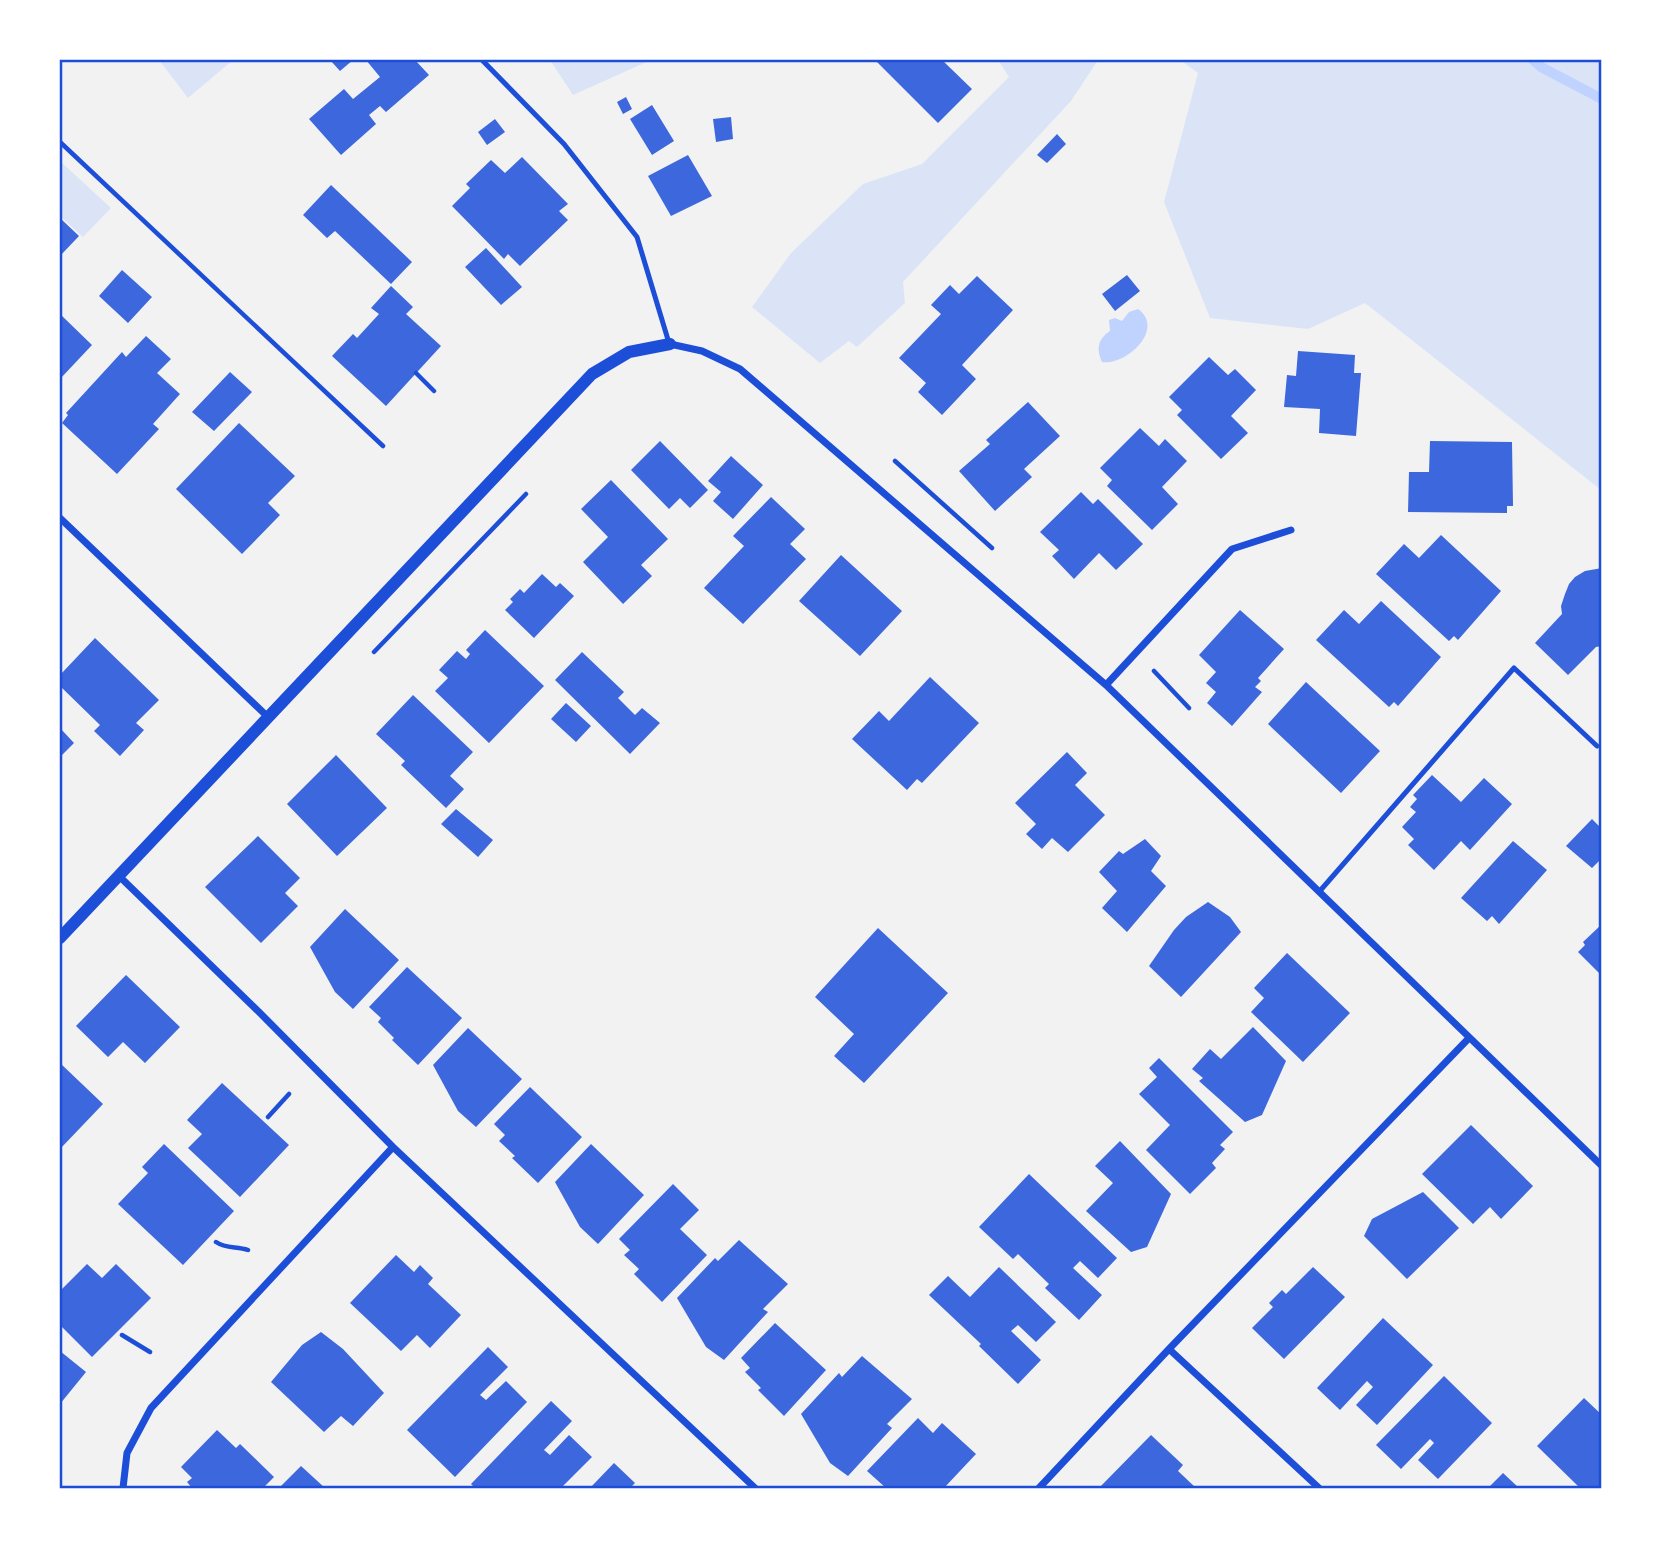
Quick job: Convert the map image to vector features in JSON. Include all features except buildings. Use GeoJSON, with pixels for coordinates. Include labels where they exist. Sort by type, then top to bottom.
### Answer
{"type":"FeatureCollection","features":[{"type":"Feature","properties":{"kind":"street"},"geometry":{"type":"LineString","coordinates":[[60,938],[593,374],[629,352],[670,344],[702,351],[740,369],[1106,685],[1601,1166]]}},
{"type":"Feature","properties":{"kind":"street"},"geometry":{"type":"LineString","coordinates":[[60,518],[270,718]]}},
{"type":"Feature","properties":{"kind":"street"},"geometry":{"type":"LineString","coordinates":[[1106,685],[1232,549],[1291,530]]}},
{"type":"Feature","properties":{"kind":"street"},"geometry":{"type":"LineString","coordinates":[[119,876],[393,1147],[755,1489]]}},
{"type":"Feature","properties":{"kind":"street"},"geometry":{"type":"LineString","coordinates":[[1039,1489],[1169,1349],[1469,1038]]}},
{"type":"Feature","properties":{"kind":"street"},"geometry":{"type":"LineString","coordinates":[[122,1489],[127,1452],[151,1408],[393,1147]]}},
{"type":"Feature","properties":{"kind":"street"},"geometry":{"type":"LineString","coordinates":[[1169,1349],[1319,1489]]}},
{"type":"Feature","properties":{"kind":"lane"},"geometry":{"type":"LineString","coordinates":[[482,60],[564,145],[637,237],[670,344]]}},
{"type":"Feature","properties":{"kind":"lane"},"geometry":{"type":"LineString","coordinates":[[1319,892],[1514,668],[1597,746]]}},
{"type":"Feature","properties":{"kind":"path"},"geometry":{"type":"LineString","coordinates":[[60,142],[383,446]]}},
{"type":"Feature","properties":{"kind":"path"},"geometry":{"type":"LineString","coordinates":[[416,373],[434,391]]}},
{"type":"Feature","properties":{"kind":"path"},"geometry":{"type":"LineString","coordinates":[[895,461],[992,548]]}},
{"type":"Feature","properties":{"kind":"path"},"geometry":{"type":"LineString","coordinates":[[373,652],[526,494]]}},
{"type":"Feature","properties":{"kind":"path"},"geometry":{"type":"LineString","coordinates":[[1154,671],[1189,708]]}},
{"type":"Feature","properties":{"kind":"path"},"geometry":{"type":"LineString","coordinates":[[268,1117],[289,1094]]}},
{"type":"Feature","properties":{"kind":"path"},"geometry":{"type":"LineString","coordinates":[[216,1242],[223,1247],[248,1250]]}},
{"type":"Feature","properties":{"kind":"path"},"geometry":{"type":"LineString","coordinates":[[122,1335],[150,1352]]}},
{"type":"Feature","properties":{"kind":"shaded area"},"geometry":{"type":"Polygon","coordinates":[[[159,60],[233,60],[188,98],[159,60]]]}},
{"type":"Feature","properties":{"kind":"shaded area"},"geometry":{"type":"Polygon","coordinates":[[[550,60],[651,60],[573,95],[550,60]]]}},
{"type":"Feature","properties":{"kind":"shaded area"},"geometry":{"type":"Polygon","coordinates":[[[998,60],[1098,60],[1071,101],[903,282],[905,303],[857,347],[849,341],[820,363],[752,307],[791,253],[863,184],[922,164],[1009,77],[998,60]]]}},
{"type":"Feature","properties":{"kind":"shaded area"},"geometry":{"type":"Polygon","coordinates":[[[1180,60],[1601,60],[1601,490],[1365,303],[1308,329],[1210,318],[1164,202],[1198,73],[1180,60]]]}},
{"type":"Feature","properties":{"kind":"shaded area"},"geometry":{"type":"Polygon","coordinates":[[[60,161],[111,208],[83,237],[60,216],[60,161]]]}},
{"type":"Feature","properties":{"kind":"water"},"geometry":{"type":"Polygon","coordinates":[[[1138,309],[1148,326],[1140,344],[1122,358],[1102,362],[1099,344],[1110,331],[1109,320],[1115,318],[1122,321],[1129,312],[1138,309]]]}},
{"type":"Feature","properties":{"kind":"waterway"},"geometry":{"type":"LineString","coordinates":[[1533,60],[1541,67],[1602,99]]}}]}
